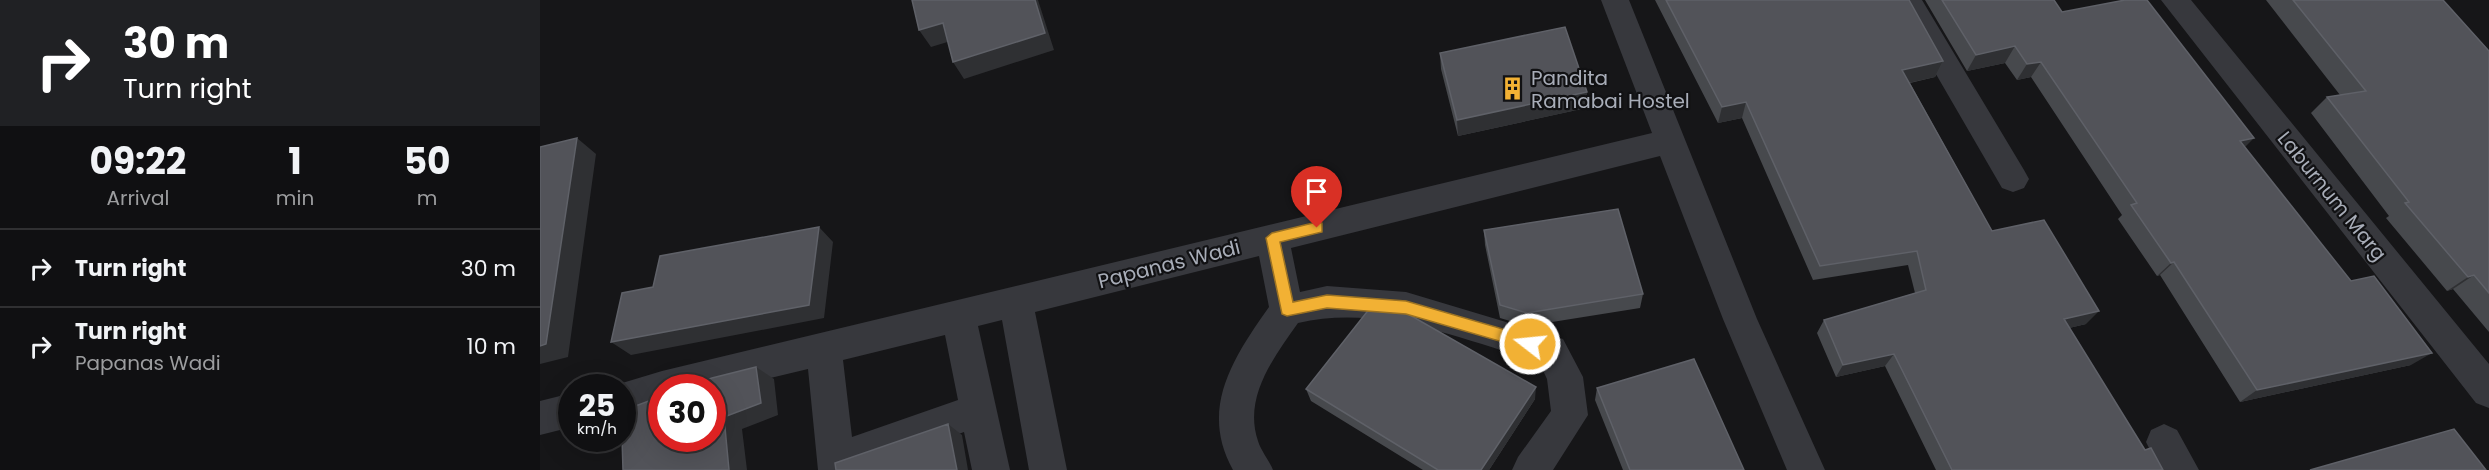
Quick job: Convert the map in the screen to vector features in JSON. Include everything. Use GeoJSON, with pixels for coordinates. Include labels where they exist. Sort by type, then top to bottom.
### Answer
{"type":"FeatureCollection","features":[{"type":"Feature","properties":{"kind":"street"},"geometry":{"type":"LineString","coordinates":[[1615,0],[1740,319],[1806,470]]}},
{"type":"Feature","properties":{"kind":"street"},"geometry":{"type":"LineString","coordinates":[[1907,0],[2013,179]]}},
{"type":"Feature","properties":{"kind":"street","name":"Laburnum Marg"},"geometry":{"type":"LineString","coordinates":[[2175,0],[2489,391]]}},
{"type":"Feature","properties":{"kind":"street","name":"Papanas Wadi"},"geometry":{"type":"LineString","coordinates":[[721,374],[1671,141]]}},
{"type":"Feature","properties":{"kind":"street"},"geometry":{"type":"LineString","coordinates":[[1272,238],[1287,310]]}},
{"type":"Feature","properties":{"kind":"street"},"geometry":{"type":"LineString","coordinates":[[1254,470],[1240,444],[1237,414],[1240,387],[1256,355],[1287,310],[1327,301],[1406,307],[1551,350],[1565,377],[1570,415],[1531,470]]}},
{"type":"Feature","properties":{"kind":"street"},"geometry":{"type":"LineString","coordinates":[[1016,302],[1048,470]]}},
{"type":"Feature","properties":{"kind":"street"},"geometry":{"type":"LineString","coordinates":[[958,316],[991,470]]}},
{"type":"Feature","properties":{"kind":"street"},"geometry":{"type":"LineString","coordinates":[[824,349],[836,465],[978,410]]}},
{"type":"Feature","properties":{"kind":"street"},"geometry":{"type":"LineString","coordinates":[[540,418],[558,414]]}},
{"type":"Feature","properties":{"kind":"building"},"geometry":{"type":"Polygon","coordinates":[[[912,0],[1035,0],[1045,33],[953,62],[943,23],[919,30],[912,0]]]}},
{"type":"Feature","properties":{"kind":"building"},"geometry":{"type":"Polygon","coordinates":[[[1666,0],[1909,0],[1943,61],[1902,70],[1992,231],[2044,220],[2099,311],[2064,319],[2145,450],[2151,448],[2163,470],[1952,470],[1894,354],[1843,365],[1824,320],[1926,290],[1917,251],[1820,266],[1746,102],[1722,107],[1666,0]]]}},
{"type":"Feature","properties":{"kind":"building"},"geometry":{"type":"Polygon","coordinates":[[[1942,0],[2054,0],[2062,12],[2125,0],[2147,0],[2254,138],[2240,141],[2351,281],[2374,276],[2432,353],[2257,390],[2174,262],[2171,263],[2131,205],[2137,203],[2041,62],[2027,64],[2015,46],[1976,55],[1942,0]]]}},
{"type":"Feature","properties":{"kind":"building"},"geometry":{"type":"Polygon","coordinates":[[[2293,0],[2443,0],[2489,51],[2489,293],[2474,275],[2468,277],[2405,203],[2409,202],[2327,97],[2366,91],[2293,0]]]}},
{"type":"Feature","properties":{"kind":"building","name":"Pandita Ramabai Hostel"},"geometry":{"type":"Polygon","coordinates":[[[1565,27],[1587,92],[1457,120],[1440,53],[1565,27]]]}},
{"type":"Feature","properties":{"kind":"building"},"geometry":{"type":"Polygon","coordinates":[[[577,138],[546,344],[540,346],[540,147],[577,138]]]}},
{"type":"Feature","properties":{"kind":"building"},"geometry":{"type":"Polygon","coordinates":[[[1618,209],[1643,294],[1527,313],[1500,305],[1484,230],[1618,209]]]}},
{"type":"Feature","properties":{"kind":"building"},"geometry":{"type":"Polygon","coordinates":[[[819,227],[809,305],[611,342],[622,293],[653,287],[660,256],[819,227]]]}},
{"type":"Feature","properties":{"kind":"building"},"geometry":{"type":"Polygon","coordinates":[[[1370,308],[1408,314],[1536,387],[1481,470],[1438,470],[1306,389],[1370,308]]]}},
{"type":"Feature","properties":{"kind":"building"},"geometry":{"type":"Polygon","coordinates":[[[1694,359],[1744,470],[1630,470],[1597,388],[1694,359]]]}},
{"type":"Feature","properties":{"kind":"building"},"geometry":{"type":"Polygon","coordinates":[[[756,367],[761,403],[726,416],[726,374],[756,367]]]}},
{"type":"Feature","properties":{"kind":"building"},"geometry":{"type":"Polygon","coordinates":[[[648,401],[648,452],[726,452],[726,438],[729,470],[623,470],[622,452],[636,452],[636,406],[648,401]]]}},
{"type":"Feature","properties":{"kind":"building"},"geometry":{"type":"Polygon","coordinates":[[[948,424],[957,470],[836,470],[835,463],[948,424]]]}},
{"type":"Feature","properties":{"kind":"building"},"geometry":{"type":"Polygon","coordinates":[[[2454,429],[2486,470],[2310,470],[2454,429]]]}},
{"type":"Feature","properties":{"kind":"place","name":"Pandita Ramabai Hostel"},"geometry":{"type":"Point","coordinates":[1513,89]}},
{"type":"Feature","properties":{"kind":"route"},"geometry":{"type":"LineString","coordinates":[[1317,228],[1272,238],[1287,310],[1327,301],[1406,307],[1530,344]]}}]}
